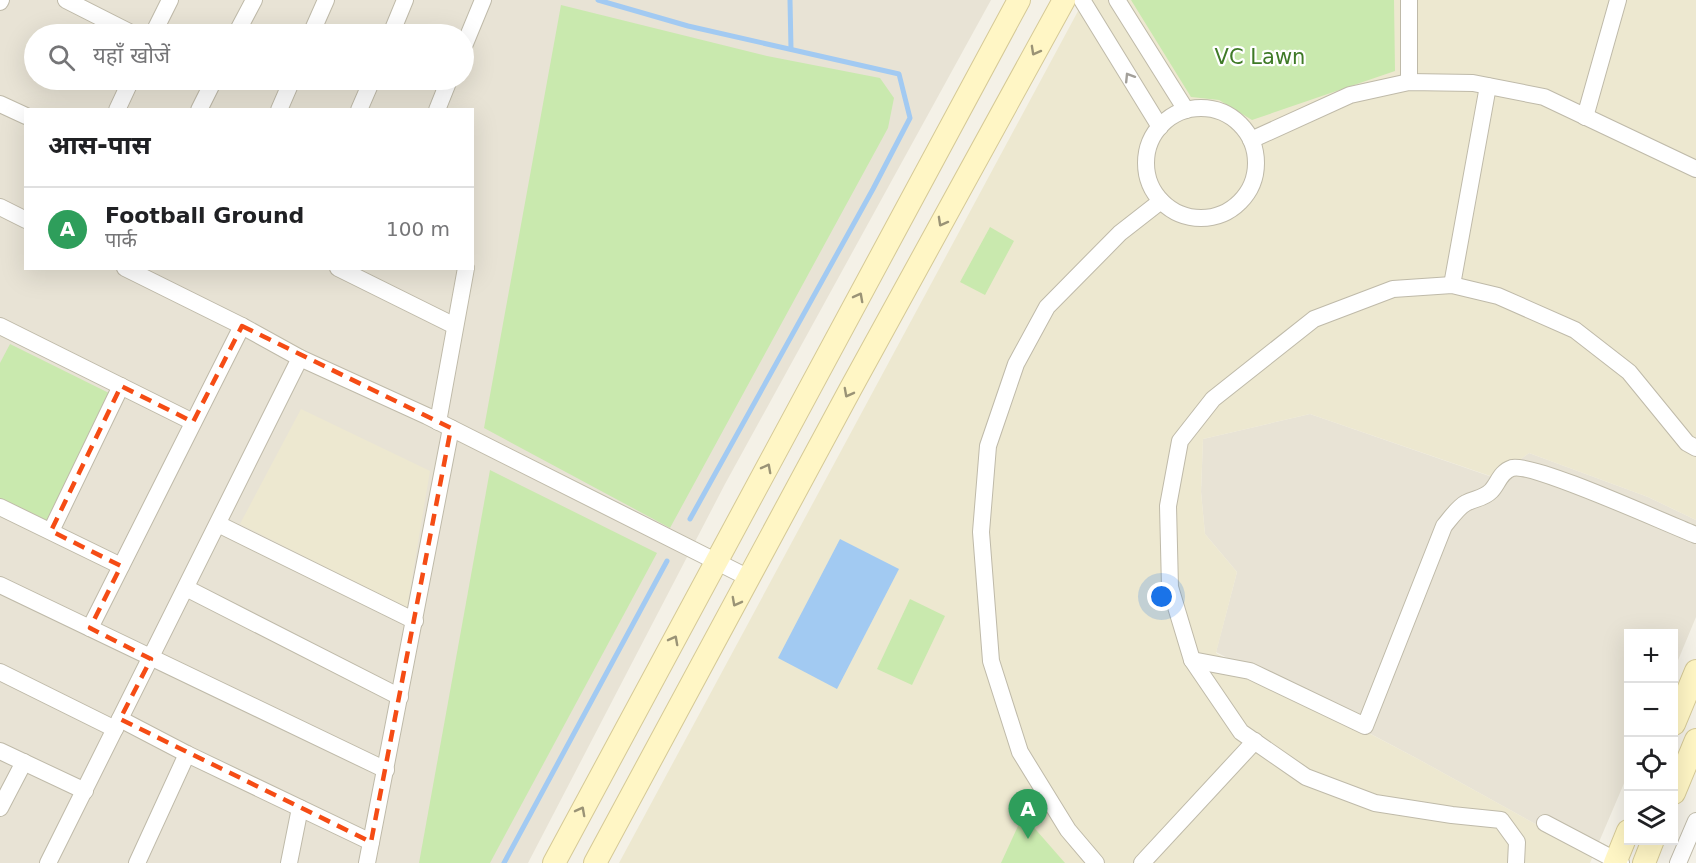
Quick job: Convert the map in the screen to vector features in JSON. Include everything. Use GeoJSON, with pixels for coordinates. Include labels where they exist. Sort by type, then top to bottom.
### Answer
{"type":"FeatureCollection","features":[{"type":"Feature","properties":{"kind":"street"},"geometry":{"type":"LineString","coordinates":[[66,0],[113,24]]}},
{"type":"Feature","properties":{"kind":"street"},"geometry":{"type":"LineString","coordinates":[[158,24],[170,0]]}},
{"type":"Feature","properties":{"kind":"street"},"geometry":{"type":"LineString","coordinates":[[241,24],[254,0]]}},
{"type":"Feature","properties":{"kind":"street"},"geometry":{"type":"LineString","coordinates":[[315,24],[326,0]]}},
{"type":"Feature","properties":{"kind":"street"},"geometry":{"type":"LineString","coordinates":[[395,24],[405,0]]}},
{"type":"Feature","properties":{"kind":"street"},"geometry":{"type":"LineString","coordinates":[[473,24],[483,0]]}},
{"type":"Feature","properties":{"kind":"street"},"geometry":{"type":"LineString","coordinates":[[554,863],[1019,0]]}},
{"type":"Feature","properties":{"kind":"street"},"geometry":{"type":"LineString","coordinates":[[595,863],[1064,0]]}},
{"type":"Feature","properties":{"kind":"street"},"geometry":{"type":"LineString","coordinates":[[1082,0],[1160,127]]}},
{"type":"Feature","properties":{"kind":"street"},"geometry":{"type":"LineString","coordinates":[[1117,0],[1186,110]]}},
{"type":"Feature","properties":{"kind":"street"},"geometry":{"type":"LineString","coordinates":[[1408,82],[1409,0]]}},
{"type":"Feature","properties":{"kind":"street"},"geometry":{"type":"LineString","coordinates":[[1585,117],[1618,0]]}},
{"type":"Feature","properties":{"kind":"street"},"geometry":{"type":"LineString","coordinates":[[1251,140],[1350,95],[1408,82],[1473,83],[1544,97],[1696,169]]}},
{"type":"Feature","properties":{"kind":"street"},"geometry":{"type":"LineString","coordinates":[[1452,285],[1488,86]]}},
{"type":"Feature","properties":{"kind":"street"},"geometry":{"type":"LineString","coordinates":[[118,108],[126,90]]}},
{"type":"Feature","properties":{"kind":"street"},"geometry":{"type":"LineString","coordinates":[[200,108],[209,90]]}},
{"type":"Feature","properties":{"kind":"street"},"geometry":{"type":"LineString","coordinates":[[280,108],[288,90]]}},
{"type":"Feature","properties":{"kind":"street"},"geometry":{"type":"LineString","coordinates":[[360,108],[368,90]]}},
{"type":"Feature","properties":{"kind":"street"},"geometry":{"type":"LineString","coordinates":[[438,108],[445,90]]}},
{"type":"Feature","properties":{"kind":"street"},"geometry":{"type":"LineString","coordinates":[[0,104],[24,115]]}},
{"type":"Feature","properties":{"kind":"street"},"geometry":{"type":"LineString","coordinates":[[1211,109],[1229,115],[1247,132],[1255,149],[1256,169],[1249,191],[1232,210],[1215,217],[1193,218],[1173,212],[1156,196],[1147,177],[1145,156],[1152,135],[1160,127],[1168,118],[1186,110],[1211,109]]}},
{"type":"Feature","properties":{"kind":"street"},"geometry":{"type":"LineString","coordinates":[[1096,863],[1068,830],[1020,752],[991,661],[981,532],[988,447],[1016,364],[1047,307],[1120,233],[1161,201]]}},
{"type":"Feature","properties":{"kind":"street"},"geometry":{"type":"LineString","coordinates":[[0,207],[24,219]]}},
{"type":"Feature","properties":{"kind":"street"},"geometry":{"type":"LineString","coordinates":[[129,270],[242,326],[300,358],[445,425],[749,578]]}},
{"type":"Feature","properties":{"kind":"street"},"geometry":{"type":"LineString","coordinates":[[343,270],[456,326]]}},
{"type":"Feature","properties":{"kind":"street"},"geometry":{"type":"LineString","coordinates":[[367,863],[415,621],[466,270]]}},
{"type":"Feature","properties":{"kind":"street"},"geometry":{"type":"LineString","coordinates":[[1516,863],[1517,842],[1501,820],[1375,803],[1306,777],[1242,732],[1192,660],[1170,587],[1168,506],[1180,441],[1212,399],[1314,319],[1393,288],[1452,285],[1498,296],[1575,330],[1629,372],[1687,443],[1696,448]]}},
{"type":"Feature","properties":{"kind":"street"},"geometry":{"type":"LineString","coordinates":[[90,628],[242,326]]}},
{"type":"Feature","properties":{"kind":"street"},"geometry":{"type":"LineString","coordinates":[[2,331],[193,422]]}},
{"type":"Feature","properties":{"kind":"street"},"geometry":{"type":"LineString","coordinates":[[48,863],[152,659],[300,358]]}},
{"type":"Feature","properties":{"kind":"street"},"geometry":{"type":"LineString","coordinates":[[51,531],[121,386]]}},
{"type":"Feature","properties":{"kind":"street"},"geometry":{"type":"LineString","coordinates":[[1192,660],[1250,670],[1365,726],[1444,526],[1465,503],[1481,499],[1492,490],[1500,477],[1510,469],[1520,468],[1548,474],[1696,536]]}},
{"type":"Feature","properties":{"kind":"street"},"geometry":{"type":"LineString","coordinates":[[0,507],[121,566]]}},
{"type":"Feature","properties":{"kind":"street"},"geometry":{"type":"LineString","coordinates":[[218,524],[415,621]]}},
{"type":"Feature","properties":{"kind":"street"},"geometry":{"type":"LineString","coordinates":[[0,585],[386,770]]}},
{"type":"Feature","properties":{"kind":"street"},"geometry":{"type":"LineString","coordinates":[[186,588],[400,697]]}},
{"type":"Feature","properties":{"kind":"street"},"geometry":{"type":"LineString","coordinates":[[1678,714],[1696,671]]}},
{"type":"Feature","properties":{"kind":"street"},"geometry":{"type":"LineString","coordinates":[[0,672],[187,754],[371,842]]}},
{"type":"Feature","properties":{"kind":"street"},"geometry":{"type":"LineString","coordinates":[[1675,791],[1696,740]]}},
{"type":"Feature","properties":{"kind":"street"},"geometry":{"type":"LineString","coordinates":[[1142,863],[1255,741]]}},
{"type":"Feature","properties":{"kind":"street"},"geometry":{"type":"LineString","coordinates":[[0,752],[85,791]]}},
{"type":"Feature","properties":{"kind":"street"},"geometry":{"type":"LineString","coordinates":[[137,863],[187,754]]}},
{"type":"Feature","properties":{"kind":"street"},"geometry":{"type":"LineString","coordinates":[[0,808],[24,762]]}},
{"type":"Feature","properties":{"kind":"street"},"geometry":{"type":"LineString","coordinates":[[290,863],[300,808]]}},
{"type":"Feature","properties":{"kind":"street"},"geometry":{"type":"LineString","coordinates":[[1678,863],[1696,821]]}},
{"type":"Feature","properties":{"kind":"street"},"geometry":{"type":"LineString","coordinates":[[1545,823],[1618,862],[1624,845]]}},
{"type":"Feature","properties":{"kind":"street"},"geometry":{"type":"LineString","coordinates":[[1644,863],[1651,845]]}},
{"type":"Feature","properties":{"kind":"highlighted area"},"geometry":{"type":"Polygon","coordinates":[[[242,326],[451,428],[371,842],[120,719],[151,659],[90,628],[121,566],[51,531],[121,386],[193,422],[242,326]]]}},
{"type":"Feature","properties":{"kind":"shaded area"},"geometry":{"type":"Polygon","coordinates":[[[0,0],[991,0],[725,484],[528,863],[0,863],[0,0]]]}},
{"type":"Feature","properties":{"kind":"shaded area"},"geometry":{"type":"Polygon","coordinates":[[[1084,0],[1696,0],[1696,520],[1648,497],[1529,453],[1496,478],[1310,414],[1203,439],[1201,492],[1205,534],[1237,572],[1216,653],[1418,759],[1593,856],[1590,863],[619,863],[1084,0]]]}},
{"type":"Feature","properties":{"kind":"shaded area"},"geometry":{"type":"Polygon","coordinates":[[[301,409],[430,471],[407,608],[240,524],[301,409]]]}},
{"type":"Feature","properties":{"kind":"shaded area"},"geometry":{"type":"Polygon","coordinates":[[[1310,414],[1495,478],[1529,453],[1648,497],[1696,520],[1696,617],[1678,660],[1678,629],[1624,629],[1624,783],[1593,856],[1418,759],[1216,652],[1237,572],[1205,534],[1201,492],[1203,439],[1310,414]]]}},
{"type":"Feature","properties":{"kind":"green space","name":"VC Lawn"},"geometry":{"type":"Polygon","coordinates":[[[1131,0],[1394,0],[1395,71],[1252,120],[1219,100],[1191,97],[1131,0]]]}},
{"type":"Feature","properties":{"kind":"green space"},"geometry":{"type":"Polygon","coordinates":[[[561,5],[767,56],[880,78],[894,98],[888,128],[670,528],[484,428],[561,5]]]}},
{"type":"Feature","properties":{"kind":"green space"},"geometry":{"type":"Polygon","coordinates":[[[990,227],[1014,241],[985,295],[960,282],[990,227]]]}},
{"type":"Feature","properties":{"kind":"green space"},"geometry":{"type":"Polygon","coordinates":[[[10,344],[115,396],[51,525],[0,500],[0,363],[10,344]]]}},
{"type":"Feature","properties":{"kind":"green space"},"geometry":{"type":"Polygon","coordinates":[[[490,470],[657,553],[490,863],[419,863],[490,470]]]}},
{"type":"Feature","properties":{"kind":"green space"},"geometry":{"type":"Polygon","coordinates":[[[910,599],[945,616],[912,685],[877,669],[910,599]]]}},
{"type":"Feature","properties":{"kind":"green space"},"geometry":{"type":"Polygon","coordinates":[[[1023,815],[1065,863],[1001,863],[1023,815]]]}},
{"type":"Feature","properties":{"kind":"water"},"geometry":{"type":"Polygon","coordinates":[[[840,539],[899,569],[837,689],[778,658],[840,539]]]}},
{"type":"Feature","properties":{"kind":"waterway"},"geometry":{"type":"LineString","coordinates":[[598,0],[688,26],[899,74],[910,118],[690,519]]}},
{"type":"Feature","properties":{"kind":"waterway"},"geometry":{"type":"LineString","coordinates":[[790,0],[791,49]]}},
{"type":"Feature","properties":{"kind":"waterway"},"geometry":{"type":"LineString","coordinates":[[504,863],[667,561]]}},
{"type":"Feature","properties":{"kind":"place","name":"Football Ground"},"geometry":{"type":"Point","coordinates":[1028,839]}}]}
